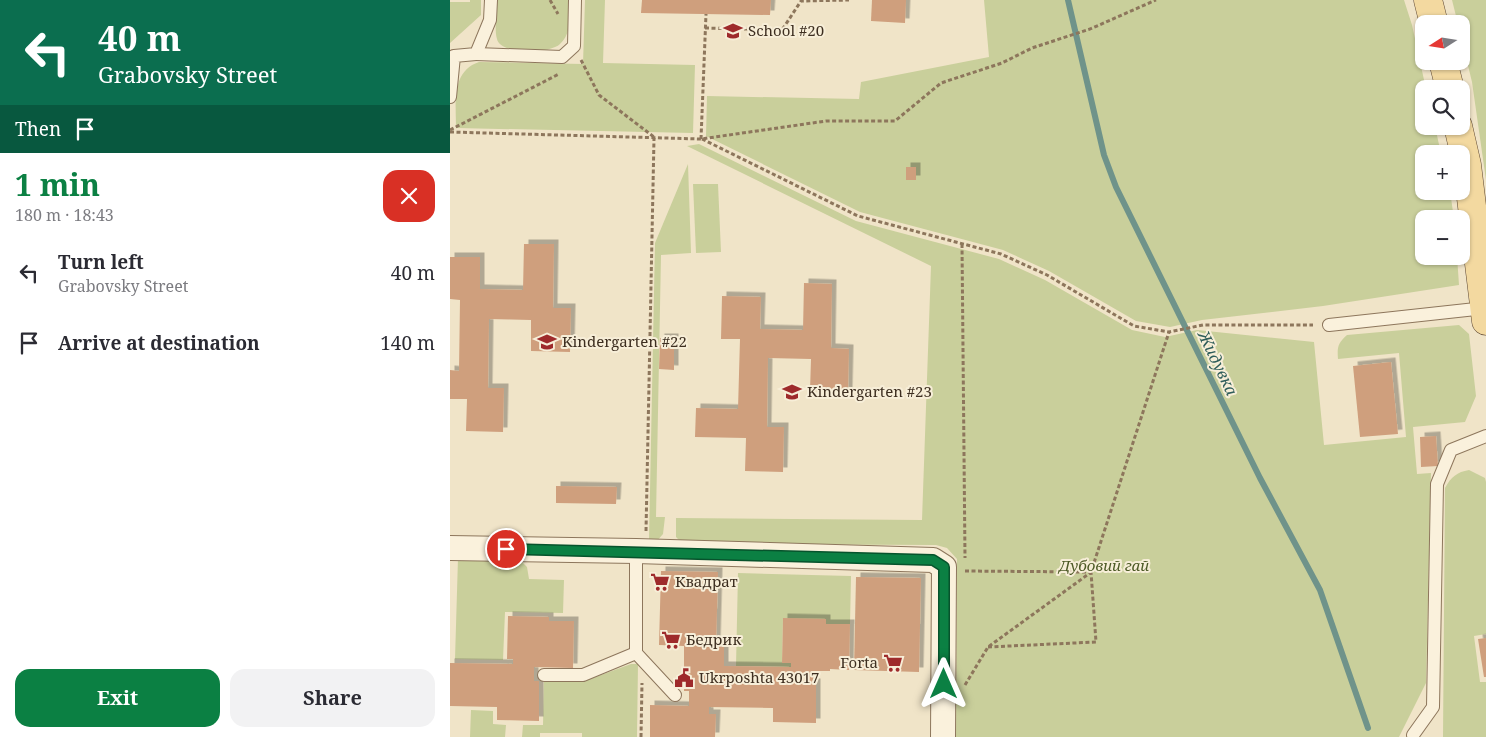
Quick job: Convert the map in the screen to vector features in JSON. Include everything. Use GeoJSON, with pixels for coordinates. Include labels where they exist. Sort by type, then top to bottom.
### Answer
{"type":"FeatureCollection","features":[{"type":"Feature","properties":{"kind":"main road"},"geometry":{"type":"LineString","coordinates":[[1428,0],[1432,15]]}},
{"type":"Feature","properties":{"kind":"main road"},"geometry":{"type":"LineString","coordinates":[[1460,135],[1467,165],[1485,314]]}},
{"type":"Feature","properties":{"kind":"street"},"geometry":{"type":"LineString","coordinates":[[450,548],[933,560],[944,567],[943,737]]}},
{"type":"Feature","properties":{"kind":"lane"},"geometry":{"type":"LineString","coordinates":[[476,54],[490,20],[491,0]]}},
{"type":"Feature","properties":{"kind":"lane"},"geometry":{"type":"LineString","coordinates":[[450,97],[454,56],[476,54],[562,57],[574,46],[575,0]]}},
{"type":"Feature","properties":{"kind":"lane"},"geometry":{"type":"LineString","coordinates":[[1329,325],[1485,314]]}},
{"type":"Feature","properties":{"kind":"lane"},"geometry":{"type":"LineString","coordinates":[[1413,735],[1433,707],[1437,484],[1451,450],[1486,436]]}},
{"type":"Feature","properties":{"kind":"lane"},"geometry":{"type":"LineString","coordinates":[[641,552],[639,656],[675,695]]}},
{"type":"Feature","properties":{"kind":"lane"},"geometry":{"type":"LineString","coordinates":[[544,675],[583,675],[639,656]]}},
{"type":"Feature","properties":{"kind":"path"},"geometry":{"type":"LineString","coordinates":[[705,28],[782,30],[801,1],[849,0]]}},
{"type":"Feature","properties":{"kind":"path"},"geometry":{"type":"LineString","coordinates":[[450,131],[701,139],[826,121],[895,121],[941,83],[1002,63],[1032,48],[1090,29],[1156,0]]}},
{"type":"Feature","properties":{"kind":"path"},"geometry":{"type":"LineString","coordinates":[[701,139],[706,14]]}},
{"type":"Feature","properties":{"kind":"path"},"geometry":{"type":"LineString","coordinates":[[450,131],[564,72]]}},
{"type":"Feature","properties":{"kind":"path"},"geometry":{"type":"LineString","coordinates":[[599,95],[654,138]]}},
{"type":"Feature","properties":{"kind":"path"},"geometry":{"type":"LineString","coordinates":[[641,552],[654,138]]}},
{"type":"Feature","properties":{"kind":"path"},"geometry":{"type":"LineString","coordinates":[[701,139],[858,216],[1001,254],[1039,272],[1134,326],[1170,332],[1204,324],[1329,325]]}},
{"type":"Feature","properties":{"kind":"path"},"geometry":{"type":"LineString","coordinates":[[962,244],[965,572],[1091,572]]}},
{"type":"Feature","properties":{"kind":"path"},"geometry":{"type":"LineString","coordinates":[[988,647],[1096,642],[1091,572],[1170,332]]}},
{"type":"Feature","properties":{"kind":"path"},"geometry":{"type":"LineString","coordinates":[[964,689],[988,647],[1091,572]]}},
{"type":"Feature","properties":{"kind":"path"},"geometry":{"type":"LineString","coordinates":[[639,656],[641,737]]}},
{"type":"Feature","properties":{"kind":"green space"},"geometry":{"type":"Polygon","coordinates":[[[470,0],[481,0],[481,15],[450,43],[450,2],[470,2],[470,0]]]}},
{"type":"Feature","properties":{"kind":"green space"},"geometry":{"type":"Polygon","coordinates":[[[497,0],[570,0],[570,23],[567,35],[560,44],[546,50],[526,51],[507,48],[500,44],[496,35],[497,0]]]}},
{"type":"Feature","properties":{"kind":"green space"},"geometry":{"type":"Polygon","coordinates":[[[585,0],[605,0],[603,63],[695,65],[693,133],[456,128],[457,89],[459,81],[470,66],[479,62],[583,64],[585,0]]]}},
{"type":"Feature","properties":{"kind":"green space"},"geometry":{"type":"Polygon","coordinates":[[[984,0],[1404,0],[1415,39],[1415,70],[1422,70],[1424,80],[1415,80],[1415,135],[1437,135],[1439,145],[1415,145],[1415,200],[1451,200],[1453,210],[1415,210],[1415,265],[1458,265],[1459,285],[1323,306],[1202,320],[1170,327],[1136,321],[1049,271],[1003,250],[860,212],[706,136],[707,96],[859,99],[861,82],[989,57],[984,0]]]}},
{"type":"Feature","properties":{"kind":"green space"},"geometry":{"type":"Polygon","coordinates":[[[1452,0],[1486,0],[1486,180],[1469,70],[1470,15],[1456,15],[1452,0]]]}},
{"type":"Feature","properties":{"kind":"green space","name":"Дубовий гай"},"geometry":{"type":"Polygon","coordinates":[[[699,144],[856,221],[999,259],[1045,280],[1132,330],[1165,337],[1197,330],[1314,342],[1324,445],[1406,437],[1399,353],[1338,359],[1339,346],[1347,335],[1459,325],[1469,334],[1476,396],[1465,422],[1413,427],[1417,474],[1431,473],[1426,683],[1399,737],[956,737],[957,559],[947,548],[936,545],[683,544],[676,537],[676,518],[922,520],[931,266],[687,146],[699,144]]]}},
{"type":"Feature","properties":{"kind":"green space"},"geometry":{"type":"Polygon","coordinates":[[[688,164],[691,253],[661,255],[656,517],[665,517],[663,534],[656,542],[649,541],[655,243],[688,164]]]}},
{"type":"Feature","properties":{"kind":"green space"},"geometry":{"type":"Polygon","coordinates":[[[693,184],[718,184],[721,252],[696,253],[693,184]]]}},
{"type":"Feature","properties":{"kind":"green space"},"geometry":{"type":"Polygon","coordinates":[[[1469,470],[1485,478],[1486,482],[1486,634],[1474,636],[1480,682],[1486,682],[1486,737],[1443,737],[1445,488],[1455,476],[1469,470]]]}},
{"type":"Feature","properties":{"kind":"green space"},"geometry":{"type":"Polygon","coordinates":[[[458,558],[519,559],[527,567],[529,579],[564,580],[563,613],[505,612],[503,660],[455,659],[458,558]]]}},
{"type":"Feature","properties":{"kind":"green space"},"geometry":{"type":"Polygon","coordinates":[[[738,573],[851,576],[850,624],[826,624],[783,618],[782,662],[791,663],[791,667],[736,666],[738,573]]]}},
{"type":"Feature","properties":{"kind":"green space"},"geometry":{"type":"Polygon","coordinates":[[[631,664],[638,664],[637,737],[582,737],[582,733],[540,733],[540,737],[522,737],[523,725],[543,725],[544,678],[590,679],[631,664]]]}},
{"type":"Feature","properties":{"kind":"green space"},"geometry":{"type":"Polygon","coordinates":[[[471,710],[493,711],[493,724],[506,725],[505,737],[470,737],[471,710]]]}},
{"type":"Feature","properties":{"kind":"building"},"geometry":{"type":"Polygon","coordinates":[[[642,0],[771,0],[770,15],[641,13],[642,0]]]}},
{"type":"Feature","properties":{"kind":"building"},"geometry":{"type":"Polygon","coordinates":[[[872,0],[906,0],[905,23],[871,21],[872,0]]]}},
{"type":"Feature","properties":{"kind":"building"},"geometry":{"type":"Polygon","coordinates":[[[906,167],[916,167],[916,180],[906,180],[906,167]]]}},
{"type":"Feature","properties":{"kind":"building"},"geometry":{"type":"Polygon","coordinates":[[[524,244],[554,244],[553,308],[571,308],[570,352],[531,351],[531,320],[489,319],[488,388],[504,388],[503,432],[466,431],[467,399],[450,399],[450,370],[459,371],[460,300],[450,299],[450,257],[480,257],[480,289],[523,290],[524,244]]]}},
{"type":"Feature","properties":{"kind":"building"},"geometry":{"type":"Polygon","coordinates":[[[804,283],[832,284],[831,348],[849,349],[848,392],[810,391],[811,359],[768,358],[767,427],[784,427],[783,472],[745,471],[746,438],[695,437],[696,408],[738,409],[740,339],[721,339],[722,296],[761,297],[760,329],[803,330],[804,283]]]}},
{"type":"Feature","properties":{"kind":"building"},"geometry":{"type":"Polygon","coordinates":[[[660,338],[674,338],[674,370],[659,369],[660,338]]]}},
{"type":"Feature","properties":{"kind":"building"},"geometry":{"type":"Polygon","coordinates":[[[1391,362],[1398,434],[1360,437],[1353,366],[1391,362]]]}},
{"type":"Feature","properties":{"kind":"building"},"geometry":{"type":"Polygon","coordinates":[[[1436,436],[1438,466],[1421,467],[1420,437],[1436,436]]]}},
{"type":"Feature","properties":{"kind":"building"},"geometry":{"type":"Polygon","coordinates":[[[556,486],[617,487],[616,504],[556,503],[556,486]]]}},
{"type":"Feature","properties":{"kind":"building"},"geometry":{"type":"Polygon","coordinates":[[[661,571],[718,572],[716,646],[724,647],[724,666],[791,667],[791,663],[782,663],[783,618],[826,619],[826,624],[850,624],[849,670],[830,669],[830,671],[814,671],[813,683],[816,683],[816,723],[773,722],[773,708],[709,707],[709,714],[716,714],[715,737],[650,737],[650,705],[689,706],[689,691],[684,691],[684,646],[659,645],[661,571]]]}},
{"type":"Feature","properties":{"kind":"building"},"geometry":{"type":"Polygon","coordinates":[[[856,577],[921,578],[919,672],[854,670],[856,577]]]}},
{"type":"Feature","properties":{"kind":"building"},"geometry":{"type":"Polygon","coordinates":[[[508,616],[549,617],[549,621],[574,621],[573,668],[534,667],[534,681],[539,681],[539,721],[497,720],[497,707],[450,706],[450,663],[513,664],[513,659],[507,659],[508,616]]]}},
{"type":"Feature","properties":{"kind":"building"},"geometry":{"type":"Polygon","coordinates":[[[1486,638],[1486,677],[1484,677],[1478,639],[1486,638]]]}},
{"type":"Feature","properties":{"kind":"waterway","name":"Жидувка"},"geometry":{"type":"LineString","coordinates":[[1068,0],[1104,155],[1116,187],[1260,478],[1320,590],[1368,728]]}},
{"type":"Feature","properties":{"kind":"place","name":"School #20"},"geometry":{"type":"Point","coordinates":[733,31]}},
{"type":"Feature","properties":{"kind":"place","name":"Kindergarten #22"},"geometry":{"type":"Point","coordinates":[547,342]}},
{"type":"Feature","properties":{"kind":"place","name":"Kindergarten #23"},"geometry":{"type":"Point","coordinates":[792,392]}},
{"type":"Feature","properties":{"kind":"place","name":"Квадрат"},"geometry":{"type":"Point","coordinates":[660,582]}},
{"type":"Feature","properties":{"kind":"place","name":"Бедрик"},"geometry":{"type":"Point","coordinates":[671,640]}},
{"type":"Feature","properties":{"kind":"place","name":"Forta"},"geometry":{"type":"Point","coordinates":[893,663]}},
{"type":"Feature","properties":{"kind":"place","name":"Ukrposhta 43017"},"geometry":{"type":"Point","coordinates":[684,678]}},
{"type":"Feature","properties":{"kind":"route"},"geometry":{"type":"LineString","coordinates":[[506,549],[933,560],[944,567],[944,684]]}}]}
